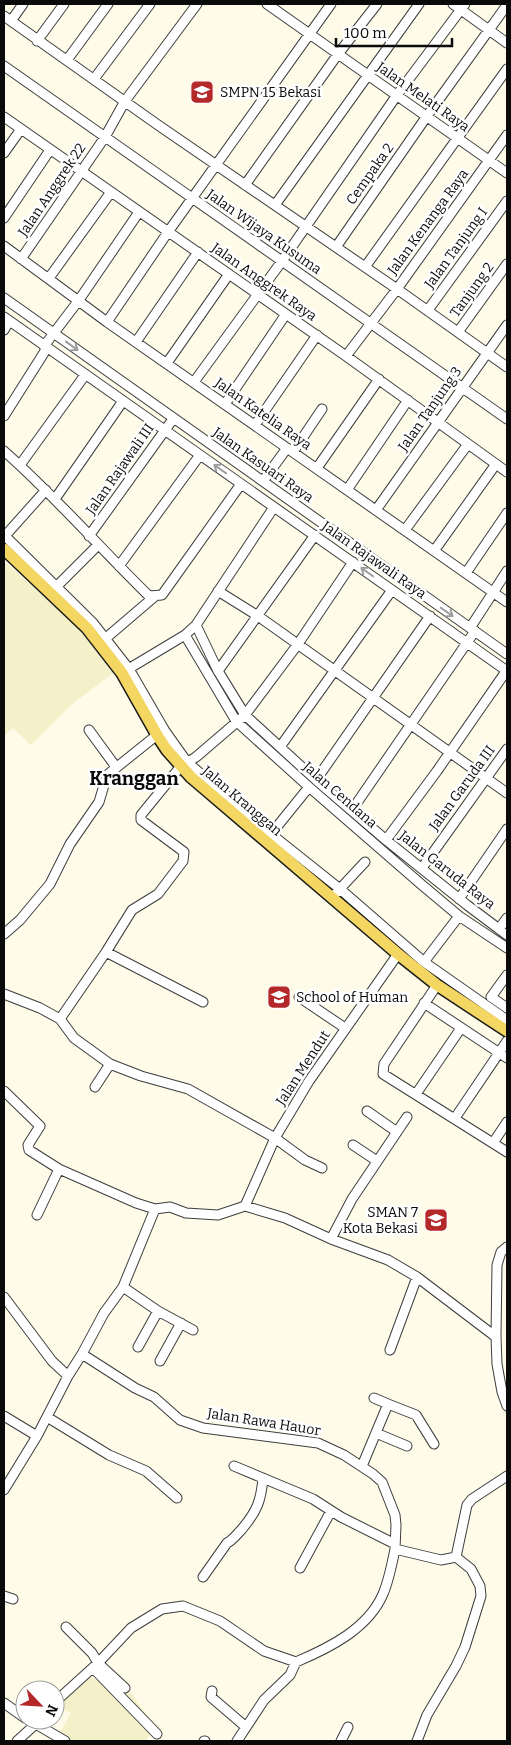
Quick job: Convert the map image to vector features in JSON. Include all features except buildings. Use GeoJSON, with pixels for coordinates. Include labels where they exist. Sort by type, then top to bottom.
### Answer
{"type":"FeatureCollection","features":[{"type":"Feature","properties":{"kind":"main road","name":"Jalan Kranggan"},"geometry":{"type":"LineString","coordinates":[[4,548],[53,590],[126,671],[157,735],[184,764],[191,777],[336,893],[398,954],[437,984],[495,1017],[506,1026]]}},
{"type":"Feature","properties":{"kind":"street"},"geometry":{"type":"LineString","coordinates":[[23,4],[7,19],[217,166],[428,310],[507,367]]}},
{"type":"Feature","properties":{"kind":"street"},"geometry":{"type":"LineString","coordinates":[[37,41],[64,4]]}},
{"type":"Feature","properties":{"kind":"street"},"geometry":{"type":"LineString","coordinates":[[67,60],[108,4]]}},
{"type":"Feature","properties":{"kind":"street"},"geometry":{"type":"LineString","coordinates":[[94,79],[150,4]]}},
{"type":"Feature","properties":{"kind":"street","name":"Jalan Anggrek 22"},"geometry":{"type":"LineString","coordinates":[[21,259],[105,137],[126,101],[197,4]]}},
{"type":"Feature","properties":{"kind":"street","name":"Jalan Melati Raya"},"geometry":{"type":"LineString","coordinates":[[267,4],[507,172]]}},
{"type":"Feature","properties":{"kind":"street"},"geometry":{"type":"LineString","coordinates":[[279,13],[286,4]]}},
{"type":"Feature","properties":{"kind":"street"},"geometry":{"type":"LineString","coordinates":[[107,322],[168,232],[331,4]]}},
{"type":"Feature","properties":{"kind":"street"},"geometry":{"type":"LineString","coordinates":[[245,185],[338,54],[377,4]]}},
{"type":"Feature","properties":{"kind":"street"},"geometry":{"type":"LineString","coordinates":[[275,205],[419,4]]}},
{"type":"Feature","properties":{"kind":"street"},"geometry":{"type":"LineString","coordinates":[[453,4],[463,7],[507,42]]}},
{"type":"Feature","properties":{"kind":"street","name":"Cempaka 2"},"geometry":{"type":"LineString","coordinates":[[336,247],[507,5]]}},
{"type":"Feature","properties":{"kind":"street"},"geometry":{"type":"LineString","coordinates":[[194,382],[282,261],[397,96],[463,7]]}},
{"type":"Feature","properties":{"kind":"street","name":"Jalan Wijaya Kusuma"},"geometry":{"type":"LineString","coordinates":[[4,66],[507,420]]}},
{"type":"Feature","properties":{"kind":"street"},"geometry":{"type":"LineString","coordinates":[[365,267],[507,69]]}},
{"type":"Feature","properties":{"kind":"street","name":"Jalan Anggrek Raya"},"geometry":{"type":"LineString","coordinates":[[4,117],[379,379],[507,472]]}},
{"type":"Feature","properties":{"kind":"street"},"geometry":{"type":"LineString","coordinates":[[4,153],[21,129]]}},
{"type":"Feature","properties":{"kind":"street","name":"Jalan Kenanga Raya"},"geometry":{"type":"LineString","coordinates":[[346,356],[397,289],[507,135]]}},
{"type":"Feature","properties":{"kind":"street"},"geometry":{"type":"LineString","coordinates":[[4,218],[50,150]]}},
{"type":"Feature","properties":{"kind":"street"},"geometry":{"type":"LineString","coordinates":[[49,278],[111,192]]}},
{"type":"Feature","properties":{"kind":"street","name":"Jalan Tanjung I"},"geometry":{"type":"LineString","coordinates":[[428,310],[507,201]]}},
{"type":"Feature","properties":{"kind":"street"},"geometry":{"type":"LineString","coordinates":[[4,416],[54,332],[79,300],[139,212]]}},
{"type":"Feature","properties":{"kind":"street","name":"Jalan Katelia Raya"},"geometry":{"type":"LineString","coordinates":[[4,246],[107,322],[507,602]]}},
{"type":"Feature","properties":{"kind":"street"},"geometry":{"type":"LineString","coordinates":[[136,342],[198,252]]}},
{"type":"Feature","properties":{"kind":"street","name":"Tanjung 2"},"geometry":{"type":"LineString","coordinates":[[458,332],[507,264]]}},
{"type":"Feature","properties":{"kind":"street"},"geometry":{"type":"LineString","coordinates":[[167,363],[229,274]]}},
{"type":"Feature","properties":{"kind":"street","name":"Jalan Kasuari Raya"},"geometry":{"type":"LineString","coordinates":[[4,298],[507,654]]}},
{"type":"Feature","properties":{"kind":"street"},"geometry":{"type":"LineString","coordinates":[[225,404],[286,314]]}},
{"type":"Feature","properties":{"kind":"street"},"geometry":{"type":"LineString","coordinates":[[4,330],[6,319]]}},
{"type":"Feature","properties":{"kind":"street","name":"Jalan Rajawali Raya"},"geometry":{"type":"LineString","coordinates":[[6,319],[507,670]]}},
{"type":"Feature","properties":{"kind":"street","name":"Jalan Tanjung 3"},"geometry":{"type":"LineString","coordinates":[[376,510],[507,325]]}},
{"type":"Feature","properties":{"kind":"street"},"geometry":{"type":"LineString","coordinates":[[255,425],[316,335]]}},
{"type":"Feature","properties":{"kind":"street"},"geometry":{"type":"LineString","coordinates":[[20,465],[85,375]]}},
{"type":"Feature","properties":{"kind":"street"},"geometry":{"type":"LineString","coordinates":[[317,468],[379,379]]}},
{"type":"Feature","properties":{"kind":"street"},"geometry":{"type":"LineString","coordinates":[[347,490],[408,400]]}},
{"type":"Feature","properties":{"kind":"street"},"geometry":{"type":"LineString","coordinates":[[55,499],[123,401]]}},
{"type":"Feature","properties":{"kind":"street"},"geometry":{"type":"LineString","coordinates":[[263,481],[322,409]]}},
{"type":"Feature","properties":{"kind":"street","name":"Jalan Rajawali III"},"geometry":{"type":"LineString","coordinates":[[90,536],[172,418]]}},
{"type":"Feature","properties":{"kind":"street"},"geometry":{"type":"LineString","coordinates":[[405,530],[468,444]]}},
{"type":"Feature","properties":{"kind":"street"},"geometry":{"type":"LineString","coordinates":[[4,451],[46,490],[149,596],[162,595],[241,484]]}},
{"type":"Feature","properties":{"kind":"street"},"geometry":{"type":"LineString","coordinates":[[119,566],[200,455]]}},
{"type":"Feature","properties":{"kind":"street"},"geometry":{"type":"LineString","coordinates":[[434,551],[496,464]]}},
{"type":"Feature","properties":{"kind":"street"},"geometry":{"type":"LineString","coordinates":[[46,490],[4,537],[53,590],[93,623],[106,638],[184,764],[271,834],[336,893],[495,1017],[506,1004],[491,997],[507,975]]}},
{"type":"Feature","properties":{"kind":"street"},"geometry":{"type":"LineString","coordinates":[[126,671],[196,625],[274,507]]}},
{"type":"Feature","properties":{"kind":"street"},"geometry":{"type":"LineString","coordinates":[[466,573],[507,513]]}},
{"type":"Feature","properties":{"kind":"street"},"geometry":{"type":"LineString","coordinates":[[218,671],[314,535]]}},
{"type":"Feature","properties":{"kind":"street"},"geometry":{"type":"LineString","coordinates":[[53,590],[98,545]]}},
{"type":"Feature","properties":{"kind":"street"},"geometry":{"type":"LineString","coordinates":[[60,1019],[132,910],[158,894],[183,861],[184,852],[141,820],[141,815],[184,764],[206,749],[245,715],[298,644],[353,562]]}},
{"type":"Feature","properties":{"kind":"street"},"geometry":{"type":"LineString","coordinates":[[352,810],[468,643],[472,629],[492,592],[507,571]]}},
{"type":"Feature","properties":{"kind":"street"},"geometry":{"type":"LineString","coordinates":[[280,747],[392,590]]}},
{"type":"Feature","properties":{"kind":"street"},"geometry":{"type":"LineString","coordinates":[[218,591],[258,616],[507,793]]}},
{"type":"Feature","properties":{"kind":"street"},"geometry":{"type":"LineString","coordinates":[[106,638],[154,596]]}},
{"type":"Feature","properties":{"kind":"street"},"geometry":{"type":"LineString","coordinates":[[316,780],[430,616]]}},
{"type":"Feature","properties":{"kind":"street","name":"Jalan Garuda Raya"},"geometry":{"type":"LineString","coordinates":[[196,625],[218,671],[245,715],[316,780],[386,840],[503,932]]}},
{"type":"Feature","properties":{"kind":"street","name":"Jalan Cendana"},"geometry":{"type":"LineString","coordinates":[[185,634],[236,721],[309,787],[459,916],[507,948]]}},
{"type":"Feature","properties":{"kind":"street"},"geometry":{"type":"LineString","coordinates":[[386,840],[507,670]]}},
{"type":"Feature","properties":{"kind":"street"},"geometry":{"type":"LineString","coordinates":[[89,730],[116,767]]}},
{"type":"Feature","properties":{"kind":"street"},"geometry":{"type":"LineString","coordinates":[[4,934],[20,920],[50,884],[70,844],[98,802],[107,776],[157,735]]}},
{"type":"Feature","properties":{"kind":"street","name":"Jalan Garuda III"},"geometry":{"type":"LineString","coordinates":[[422,868],[507,749]]}},
{"type":"Feature","properties":{"kind":"street"},"geometry":{"type":"LineString","coordinates":[[271,834],[309,787]]}},
{"type":"Feature","properties":{"kind":"street"},"geometry":{"type":"LineString","coordinates":[[459,899],[507,829]]}},
{"type":"Feature","properties":{"kind":"street"},"geometry":{"type":"LineString","coordinates":[[336,893],[365,862]]}},
{"type":"Feature","properties":{"kind":"street"},"geometry":{"type":"LineString","coordinates":[[424,962],[459,916]]}},
{"type":"Feature","properties":{"kind":"street"},"geometry":{"type":"LineString","coordinates":[[503,932],[507,918]]}},
{"type":"Feature","properties":{"kind":"street"},"geometry":{"type":"LineString","coordinates":[[106,952],[203,1002]]}},
{"type":"Feature","properties":{"kind":"street","name":"Jalan Mendut"},"geometry":{"type":"LineString","coordinates":[[244,1206],[275,1138],[309,1081],[398,954]]}},
{"type":"Feature","properties":{"kind":"street"},"geometry":{"type":"LineString","coordinates":[[437,984],[382,1068],[384,1074],[507,1152]]}},
{"type":"Feature","properties":{"kind":"street"},"geometry":{"type":"LineString","coordinates":[[4,994],[40,1008],[60,1019],[74,1038],[110,1064],[141,1076],[188,1089],[275,1138],[305,1160],[322,1168]]}},
{"type":"Feature","properties":{"kind":"street"},"geometry":{"type":"LineString","coordinates":[[299,997],[346,1028]]}},
{"type":"Feature","properties":{"kind":"street"},"geometry":{"type":"LineString","coordinates":[[424,1003],[507,1058]]}},
{"type":"Feature","properties":{"kind":"street"},"geometry":{"type":"LineString","coordinates":[[416,1094],[461,1028]]}},
{"type":"Feature","properties":{"kind":"street"},"geometry":{"type":"LineString","coordinates":[[455,1118],[507,1040]]}},
{"type":"Feature","properties":{"kind":"street"},"geometry":{"type":"LineString","coordinates":[[96,1087],[110,1064]]}},
{"type":"Feature","properties":{"kind":"street"},"geometry":{"type":"LineString","coordinates":[[4,1090],[40,1126],[28,1145],[29,1150],[59,1169],[136,1204],[155,1209],[170,1208],[186,1213],[218,1215],[244,1206],[285,1218],[331,1239],[388,1260],[417,1277],[496,1336]]}},
{"type":"Feature","properties":{"kind":"street"},"geometry":{"type":"LineString","coordinates":[[367,1111],[397,1132]]}},
{"type":"Feature","properties":{"kind":"street"},"geometry":{"type":"LineString","coordinates":[[331,1239],[352,1198],[407,1117]]}},
{"type":"Feature","properties":{"kind":"street"},"geometry":{"type":"LineString","coordinates":[[493,1143],[507,1122]]}},
{"type":"Feature","properties":{"kind":"street"},"geometry":{"type":"LineString","coordinates":[[353,1145],[378,1161]]}},
{"type":"Feature","properties":{"kind":"street"},"geometry":{"type":"LineString","coordinates":[[37,1215],[59,1169]]}},
{"type":"Feature","properties":{"kind":"street"},"geometry":{"type":"LineString","coordinates":[[4,1490],[37,1436],[104,1313],[123,1287],[155,1209]]}},
{"type":"Feature","properties":{"kind":"street"},"geometry":{"type":"LineString","coordinates":[[507,1248],[501,1252],[497,1265],[496,1336],[497,1364],[505,1391],[507,1406]]}},
{"type":"Feature","properties":{"kind":"street"},"geometry":{"type":"LineString","coordinates":[[390,1350],[417,1277]]}},
{"type":"Feature","properties":{"kind":"street"},"geometry":{"type":"LineString","coordinates":[[123,1287],[158,1311],[193,1330]]}},
{"type":"Feature","properties":{"kind":"street"},"geometry":{"type":"LineString","coordinates":[[4,1297],[52,1361],[68,1376]]}},
{"type":"Feature","properties":{"kind":"street"},"geometry":{"type":"LineString","coordinates":[[138,1347],[158,1311]]}},
{"type":"Feature","properties":{"kind":"street"},"geometry":{"type":"LineString","coordinates":[[160,1361],[181,1323]]}},
{"type":"Feature","properties":{"kind":"street","name":"Jalan Rawa Hauor"},"geometry":{"type":"LineString","coordinates":[[82,1354],[135,1388],[154,1397],[180,1420],[203,1428],[318,1443],[344,1455],[382,1482],[395,1515],[396,1525],[395,1546],[388,1579],[382,1596],[364,1622],[322,1651],[296,1662]]}},
{"type":"Feature","properties":{"kind":"street"},"geometry":{"type":"LineString","coordinates":[[374,1398],[416,1415],[434,1444]]}},
{"type":"Feature","properties":{"kind":"street"},"geometry":{"type":"LineString","coordinates":[[362,1466],[388,1404]]}},
{"type":"Feature","properties":{"kind":"street"},"geometry":{"type":"LineString","coordinates":[[4,1416],[37,1436]]}},
{"type":"Feature","properties":{"kind":"street"},"geometry":{"type":"LineString","coordinates":[[47,1417],[109,1455],[146,1471],[177,1498]]}},
{"type":"Feature","properties":{"kind":"street"},"geometry":{"type":"LineString","coordinates":[[376,1433],[407,1446]]}},
{"type":"Feature","properties":{"kind":"street"},"geometry":{"type":"LineString","coordinates":[[234,1466],[313,1499],[395,1546],[441,1560],[456,1557],[471,1569],[480,1586],[481,1596],[465,1647],[427,1715],[417,1741]]}},
{"type":"Feature","properties":{"kind":"street"},"geometry":{"type":"LineString","coordinates":[[456,1557],[467,1505],[472,1499],[507,1476]]}},
{"type":"Feature","properties":{"kind":"street"},"geometry":{"type":"LineString","coordinates":[[203,1577],[227,1543],[233,1540],[256,1511],[263,1478]]}},
{"type":"Feature","properties":{"kind":"street"},"geometry":{"type":"LineString","coordinates":[[300,1568],[331,1511]]}},
{"type":"Feature","properties":{"kind":"street"},"geometry":{"type":"LineString","coordinates":[[65,1693],[96,1665],[131,1628],[162,1609],[183,1606],[220,1620],[264,1651],[296,1662],[290,1675],[264,1700],[246,1727],[240,1740]]}},
{"type":"Feature","properties":{"kind":"street"},"geometry":{"type":"LineString","coordinates":[[66,1627],[92,1653],[96,1665],[157,1734]]}},
{"type":"Feature","properties":{"kind":"street"},"geometry":{"type":"LineString","coordinates":[[96,1665],[125,1688]]}},
{"type":"Feature","properties":{"kind":"street"},"geometry":{"type":"LineString","coordinates":[[212,1691],[210,1697],[246,1727]]}},
{"type":"Feature","properties":{"kind":"street"},"geometry":{"type":"LineString","coordinates":[[4,1703],[15,1711]]}},
{"type":"Feature","properties":{"kind":"street"},"geometry":{"type":"LineString","coordinates":[[341,1741],[348,1727]]}},
{"type":"Feature","properties":{"kind":"street"},"geometry":{"type":"LineString","coordinates":[[17,1741],[27,1730]]}},
{"type":"Feature","properties":{"kind":"street"},"geometry":{"type":"LineString","coordinates":[[48,1730],[65,1741]]}},
{"type":"Feature","properties":{"kind":"shaded area"},"geometry":{"type":"Polygon","coordinates":[[[4,561],[90,638],[113,673],[71,705],[31,745],[13,728],[4,736],[4,561]]]}},
{"type":"Feature","properties":{"kind":"shaded area"},"geometry":{"type":"Polygon","coordinates":[[[81,1674],[132,1694],[154,1726],[146,1741],[55,1741],[61,1730],[65,1730],[65,1724],[71,1713],[65,1710],[65,1694],[81,1674]]]}},
{"type":"Feature","properties":{"kind":"place","name":"SMPN 15 Bekasi"},"geometry":{"type":"Point","coordinates":[202,92]}},
{"type":"Feature","properties":{"kind":"place","name":"School of Human"},"geometry":{"type":"Point","coordinates":[279,997]}},
{"type":"Feature","properties":{"kind":"place","name":"SMAN 7 Kota Bekasi"},"geometry":{"type":"Point","coordinates":[436,1220]}},
{"type":"Feature","properties":{"kind":"district","name":"Kranggan"},"geometry":{"type":"Point","coordinates":[134,778]}}]}
